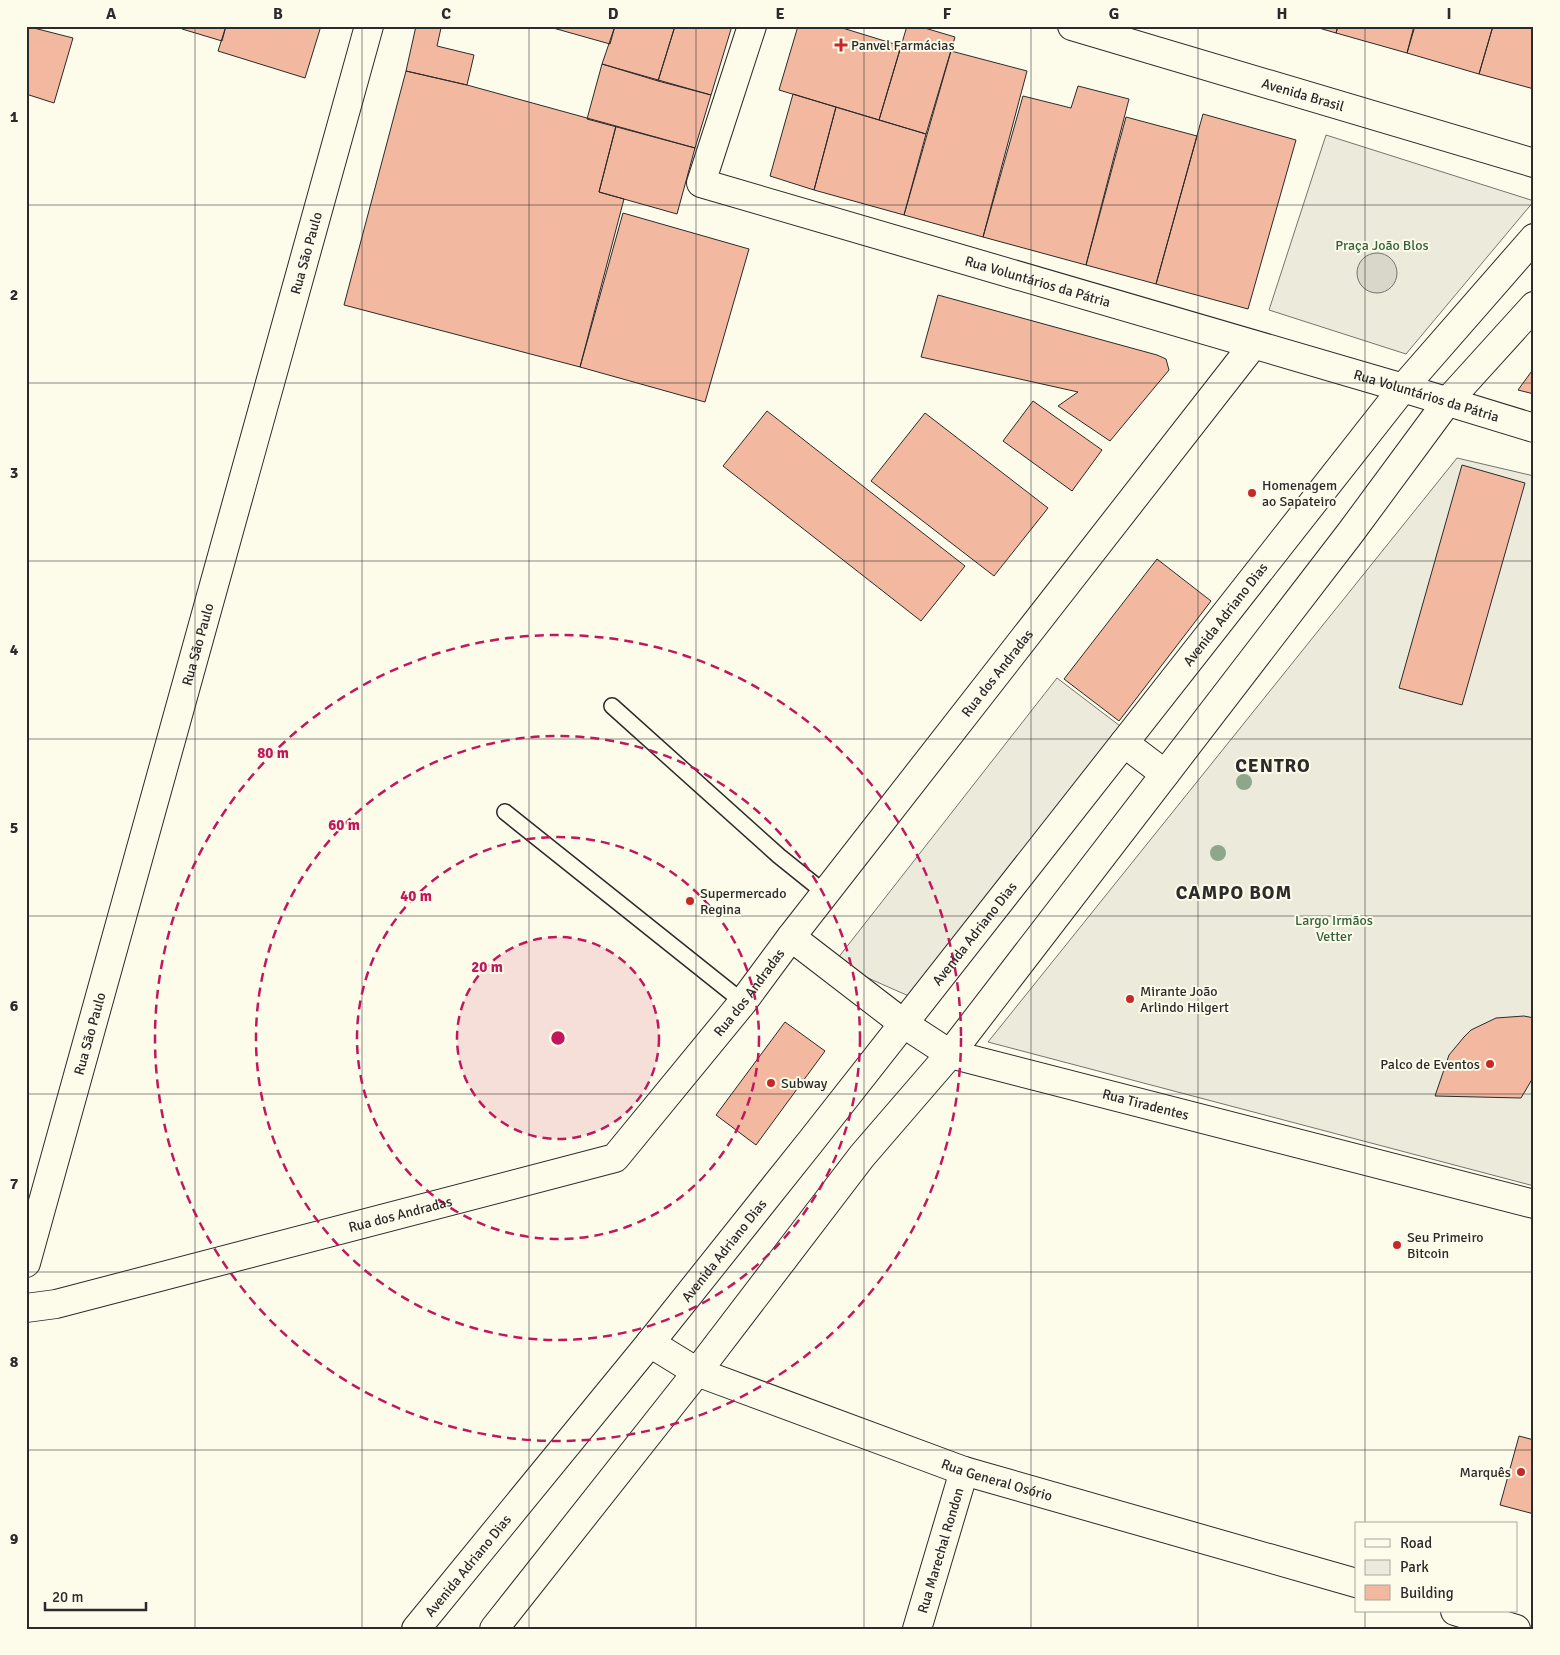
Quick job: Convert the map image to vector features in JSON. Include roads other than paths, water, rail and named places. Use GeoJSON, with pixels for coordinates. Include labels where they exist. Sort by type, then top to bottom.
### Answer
{"type":"FeatureCollection","features":[{"type":"Feature","properties":{"kind":"street","name":"Rua São Paulo"},"geometry":{"type":"LineString","coordinates":[[26,1263],[369,26]]}},
{"type":"Feature","properties":{"kind":"street","name":"Rua Voluntários da Pátria"},"geometry":{"type":"LineString","coordinates":[[752,26],[701,183],[1534,428]]}},
{"type":"Feature","properties":{"kind":"street","name":"Avenida Brasil"},"geometry":{"type":"LineString","coordinates":[[1072,26],[1534,163]]}},
{"type":"Feature","properties":{"kind":"street","name":"Avenida Adriano Dias"},"geometry":{"type":"LineString","coordinates":[[416,1629],[650,1343],[904,1024],[1403,388],[1534,238]]}},
{"type":"Feature","properties":{"kind":"street"},"geometry":{"type":"LineString","coordinates":[[494,1629],[697,1372],[862,1156],[950,1054],[1351,532],[1447,402],[1534,306]]}},
{"type":"Feature","properties":{"kind":"street","name":"Rua dos Andradas"},"geometry":{"type":"LineString","coordinates":[[26,1308],[56,1304],[615,1158],[743,1002],[825,893],[1253,345]]}},
{"type":"Feature","properties":{"kind":"street"},"geometry":{"type":"LineString","coordinates":[[1124,743],[1165,774]]}},
{"type":"Feature","properties":{"kind":"street","name":"Rua Tiradentes"},"geometry":{"type":"LineString","coordinates":[[791,937],[904,1024],[950,1054],[1534,1204]]}},
{"type":"Feature","properties":{"kind":"street","name":"Rua General Osório"},"geometry":{"type":"LineString","coordinates":[[650,1343],[697,1372],[964,1470],[1355,1583]]}},
{"type":"Feature","properties":{"kind":"street","name":"Rua Marechal Rondon"},"geometry":{"type":"LineString","coordinates":[[918,1629],[964,1470]]}},
{"type":"Feature","properties":{"kind":"street"},"geometry":{"type":"LineString","coordinates":[[1457,1612],[1516,1629]]}},
{"type":"Feature","properties":{"kind":"lane"},"geometry":{"type":"LineString","coordinates":[[612,706],[780,856],[825,893]]}},
{"type":"Feature","properties":{"kind":"lane"},"geometry":{"type":"LineString","coordinates":[[505,812],[743,1002]]}},
{"type":"Feature","properties":{"kind":"place","name":"Panvel Farmácias"},"geometry":{"type":"Point","coordinates":[841,45]}},
{"type":"Feature","properties":{"kind":"place","name":"Homenagem ao Sapateiro"},"geometry":{"type":"Point","coordinates":[1252,493]}},
{"type":"Feature","properties":{"kind":"place","name":"Supermercado Regina"},"geometry":{"type":"Point","coordinates":[690,901]}},
{"type":"Feature","properties":{"kind":"place","name":"Mirante João Arlindo Hilgert"},"geometry":{"type":"Point","coordinates":[1130,999]}},
{"type":"Feature","properties":{"kind":"place","name":"Palco de Eventos"},"geometry":{"type":"Point","coordinates":[1490,1064]}},
{"type":"Feature","properties":{"kind":"place","name":"Subway"},"geometry":{"type":"Point","coordinates":[771,1083]}},
{"type":"Feature","properties":{"kind":"place","name":"Seu Primeiro Bitcoin"},"geometry":{"type":"Point","coordinates":[1397,1245]}},
{"type":"Feature","properties":{"kind":"place","name":"Marquês"},"geometry":{"type":"Point","coordinates":[1521,1472]}},
{"type":"Feature","properties":{"kind":"district","name":"CENTRO"},"geometry":{"type":"Point","coordinates":[1273,765]}},
{"type":"Feature","properties":{"kind":"district","name":"CAMPO BOM"},"geometry":{"type":"Point","coordinates":[1234,892]}},
{"type":"Feature","properties":{"kind":"park label","name":"Praça João Blos"},"geometry":{"type":"Point","coordinates":[1382,245]}},
{"type":"Feature","properties":{"kind":"park label","name":"Largo Irmãos Vetter"},"geometry":{"type":"Point","coordinates":[1334,928]}}]}
